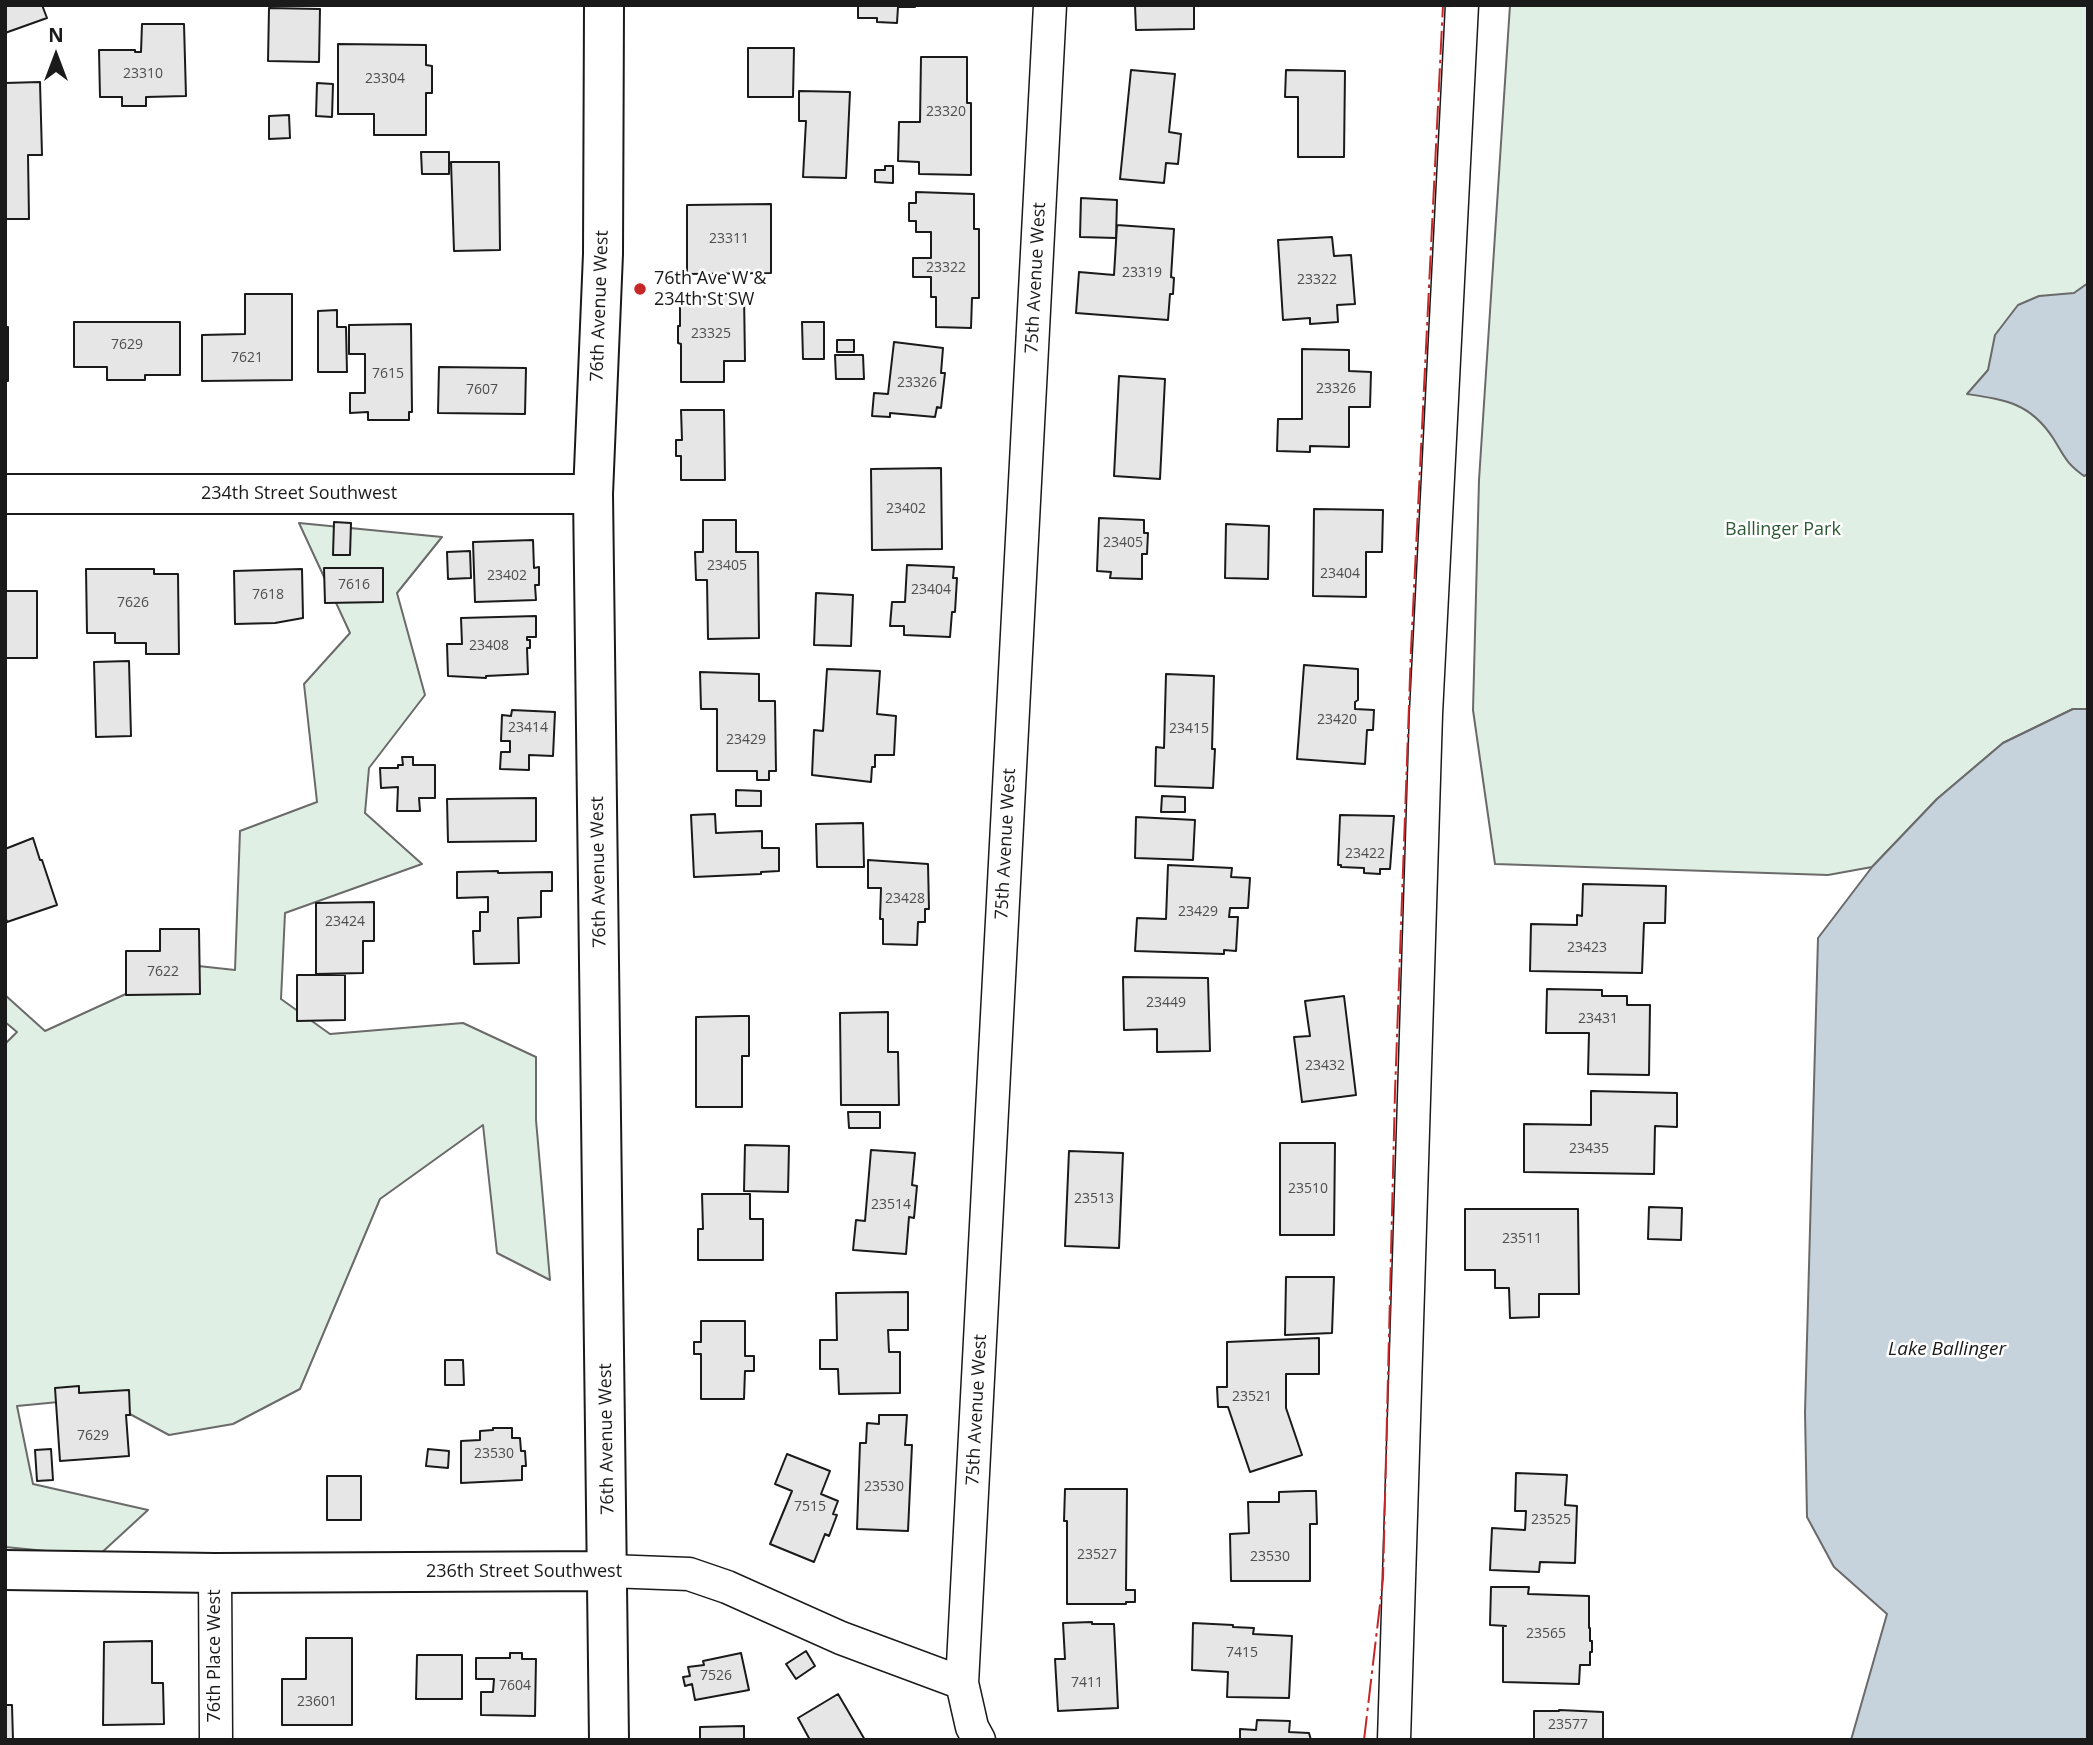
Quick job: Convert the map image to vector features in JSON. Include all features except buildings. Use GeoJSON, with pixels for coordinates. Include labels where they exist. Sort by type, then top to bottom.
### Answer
{"type":"FeatureCollection","features":[{"type":"Feature","properties":{"kind":"street","name":"76th Avenue West"},"geometry":{"type":"LineString","coordinates":[[604,5],[603,254],[593,494],[609,1571],[609,1740]]}},
{"type":"Feature","properties":{"kind":"street","name":"75th Avenue West"},"geometry":{"type":"LineString","coordinates":[[962,1683],[1050,5]]}},
{"type":"Feature","properties":{"kind":"street"},"geometry":{"type":"LineString","coordinates":[[1394,1740],[1426,714],[1462,5]]}},
{"type":"Feature","properties":{"kind":"street","name":"234th Street Southwest"},"geometry":{"type":"LineString","coordinates":[[5,495],[593,494]]}},
{"type":"Feature","properties":{"kind":"street","name":"236th Street Southwest"},"geometry":{"type":"LineString","coordinates":[[5,1570],[215,1573],[609,1571],[689,1574],[727,1587],[841,1638],[962,1683]]}},
{"type":"Feature","properties":{"kind":"street","name":"76th Place West"},"geometry":{"type":"LineString","coordinates":[[215,1573],[216,1740]]}},
{"type":"Feature","properties":{"kind":"street"},"geometry":{"type":"LineString","coordinates":[[962,1683],[972,1727],[979,1740]]}},
{"type":"Feature","properties":{"kind":"green space","name":"Ballinger Park"},"geometry":{"type":"Polygon","coordinates":[[[1510,5],[2088,5],[2088,709],[2073,709],[2003,743],[1937,799],[1872,867],[1828,875],[1495,864],[1473,710],[1479,480],[1510,5]]]}},
{"type":"Feature","properties":{"kind":"green space"},"geometry":{"type":"Polygon","coordinates":[[[299,523],[442,537],[397,593],[425,695],[369,768],[365,813],[422,864],[285,913],[281,999],[330,1034],[463,1023],[536,1057],[536,1120],[550,1280],[497,1253],[483,1125],[380,1199],[300,1389],[233,1424],[169,1435],[100,1398],[17,1406],[33,1484],[148,1510],[98,1556],[5,1547],[5,1044],[17,1032],[5,1022],[5,995],[45,1031],[189,965],[235,970],[240,831],[317,802],[304,684],[350,633],[299,523]]]}},
{"type":"Feature","properties":{"kind":"water"},"geometry":{"type":"Polygon","coordinates":[[[2088,283],[2088,474],[2084,476],[2069,463],[2044,426],[2026,410],[1994,398],[1967,394],[1988,370],[1995,335],[2018,305],[2039,296],[2074,293],[2088,283]]]}},
{"type":"Feature","properties":{"kind":"water","name":"Lake Ballinger"},"geometry":{"type":"Polygon","coordinates":[[[2073,709],[2088,709],[2088,1740],[1851,1740],[1887,1614],[1834,1567],[1807,1517],[1805,1412],[1818,938],[1872,867],[1937,799],[2003,743],[2073,709]]]}},
{"type":"Feature","properties":{"kind":"power"},"geometry":{"type":"LineString","coordinates":[[1364,1740],[1383,1579],[1395,1092],[1411,650],[1443,5]]}},
{"type":"Feature","properties":{"kind":"place","name":"76th Ave W & 234th St SW"},"geometry":{"type":"Point","coordinates":[640,289]}}]}
